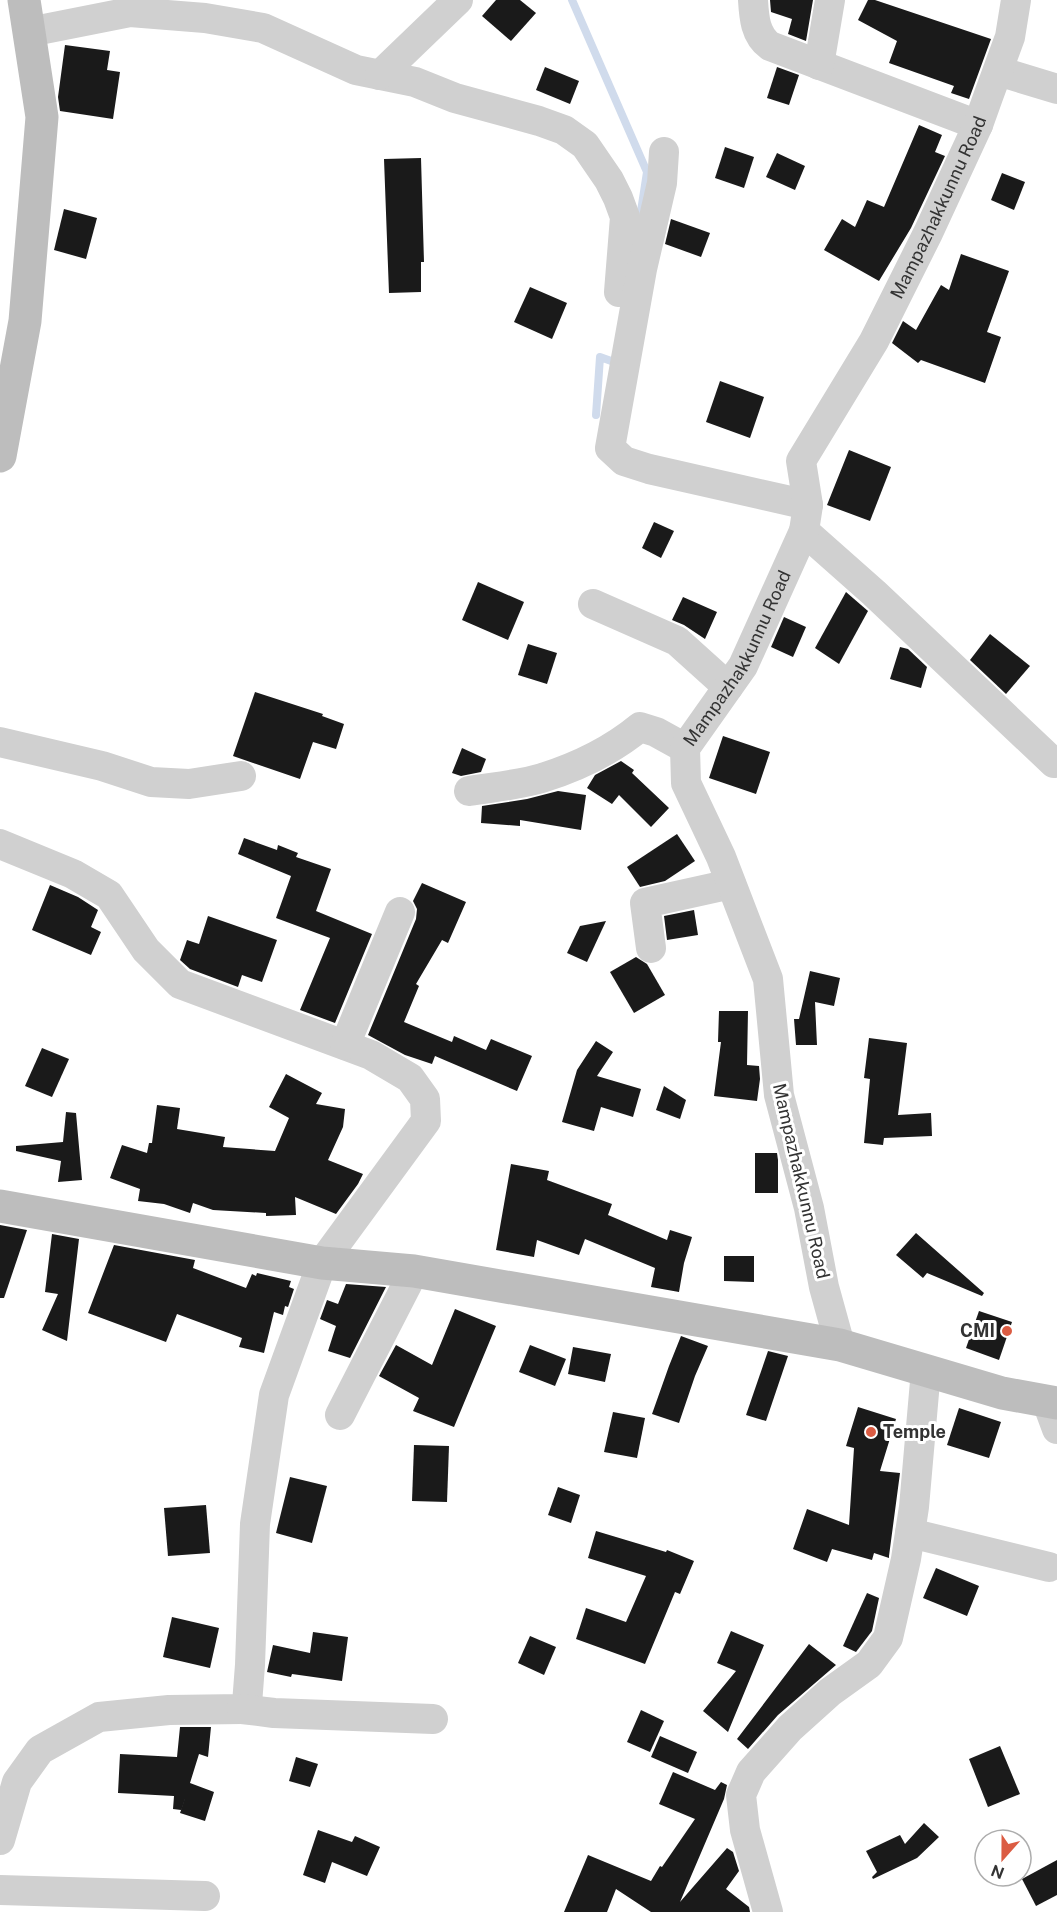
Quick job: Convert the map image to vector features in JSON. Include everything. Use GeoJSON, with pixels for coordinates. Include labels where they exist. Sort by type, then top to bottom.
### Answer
{"type":"FeatureCollection","features":[{"type":"Feature","properties":{"kind":"street"},"geometry":{"type":"LineString","coordinates":[[0,456],[25,321],[42,117],[24,0]]}},
{"type":"Feature","properties":{"kind":"street"},"geometry":{"type":"LineString","coordinates":[[380,75],[458,0]]}},
{"type":"Feature","properties":{"kind":"street"},"geometry":{"type":"LineString","coordinates":[[753,0],[753,15],[759,36],[770,46],[978,125]]}},
{"type":"Feature","properties":{"kind":"street"},"geometry":{"type":"LineString","coordinates":[[819,65],[830,0]]}},
{"type":"Feature","properties":{"kind":"street","name":"Mampazhakkunnu Road"},"geometry":{"type":"LineString","coordinates":[[840,1345],[824,1287],[809,1208],[779,1095],[768,979],[721,857],[686,783],[685,748],[743,666],[806,518],[801,461],[874,341],[928,233],[978,125],[1010,37],[1016,0]]}},
{"type":"Feature","properties":{"kind":"street"},"geometry":{"type":"LineString","coordinates":[[29,32],[130,12],[184,8],[205,18],[263,28],[357,70],[415,82],[455,98],[564,130],[585,145],[609,180],[625,217],[619,292]]}},
{"type":"Feature","properties":{"kind":"street"},"geometry":{"type":"LineString","coordinates":[[998,71],[1057,89]]}},
{"type":"Feature","properties":{"kind":"street"},"geometry":{"type":"LineString","coordinates":[[664,152],[662,183],[642,268],[610,448],[624,461],[806,518],[874,593],[1054,763]]}},
{"type":"Feature","properties":{"kind":"street"},"geometry":{"type":"LineString","coordinates":[[593,604],[677,640],[728,687]]}},
{"type":"Feature","properties":{"kind":"street"},"geometry":{"type":"LineString","coordinates":[[469,791],[540,778],[576,766],[623,741],[640,727],[656,732],[685,748]]}},
{"type":"Feature","properties":{"kind":"street"},"geometry":{"type":"LineString","coordinates":[[0,742],[102,766],[152,782],[189,784],[241,776]]}},
{"type":"Feature","properties":{"kind":"street"},"geometry":{"type":"LineString","coordinates":[[0,844],[73,874],[109,895],[146,950],[180,984],[371,1055],[410,1077],[425,1099],[426,1120],[322,1263],[274,1395],[255,1524],[250,1665],[247,1704],[242,1709]]}},
{"type":"Feature","properties":{"kind":"street"},"geometry":{"type":"LineString","coordinates":[[651,948],[645,903],[731,884]]}},
{"type":"Feature","properties":{"kind":"street"},"geometry":{"type":"LineString","coordinates":[[345,1045],[400,912]]}},
{"type":"Feature","properties":{"kind":"street"},"geometry":{"type":"LineString","coordinates":[[0,1206],[322,1263],[414,1271],[840,1345],[1002,1393],[1054,1411]]}},
{"type":"Feature","properties":{"kind":"street"},"geometry":{"type":"LineString","coordinates":[[340,1415],[414,1271]]}},
{"type":"Feature","properties":{"kind":"street"},"geometry":{"type":"LineString","coordinates":[[768,1912],[745,1830],[741,1795],[751,1772],[790,1728],[830,1692],[869,1664],[888,1638],[914,1507],[926,1370]]}},
{"type":"Feature","properties":{"kind":"street"},"geometry":{"type":"LineString","coordinates":[[910,1533],[1049,1567]]}},
{"type":"Feature","properties":{"kind":"street"},"geometry":{"type":"LineString","coordinates":[[0,1840],[17,1782],[40,1749],[99,1717],[169,1710],[242,1709],[274,1713],[433,1719]]}},
{"type":"Feature","properties":{"kind":"street"},"geometry":{"type":"LineString","coordinates":[[0,1890],[204,1896]]}},
{"type":"Feature","properties":{"kind":"building"},"geometry":{"type":"Polygon","coordinates":[[[496,0],[520,0],[536,13],[511,41],[482,16],[496,0]]]}},
{"type":"Feature","properties":{"kind":"building"},"geometry":{"type":"Polygon","coordinates":[[[770,0],[813,0],[806,41],[788,34],[792,19],[771,12],[770,0]]]}},
{"type":"Feature","properties":{"kind":"building"},"geometry":{"type":"Polygon","coordinates":[[[868,0],[875,0],[991,39],[969,99],[951,93],[954,86],[889,63],[897,41],[858,20],[868,0]]]}},
{"type":"Feature","properties":{"kind":"building"},"geometry":{"type":"Polygon","coordinates":[[[65,45],[110,51],[107,70],[120,72],[113,119],[60,111],[58,97],[65,45]]]}},
{"type":"Feature","properties":{"kind":"building"},"geometry":{"type":"Polygon","coordinates":[[[545,67],[579,81],[570,104],[536,90],[545,67]]]}},
{"type":"Feature","properties":{"kind":"building"},"geometry":{"type":"Polygon","coordinates":[[[777,67],[799,75],[789,105],[767,98],[777,67]]]}},
{"type":"Feature","properties":{"kind":"building"},"geometry":{"type":"Polygon","coordinates":[[[919,125],[942,135],[935,152],[945,156],[911,228],[879,281],[824,250],[842,219],[855,227],[867,200],[884,207],[919,125]]]}},
{"type":"Feature","properties":{"kind":"building"},"geometry":{"type":"Polygon","coordinates":[[[725,147],[754,157],[744,188],[715,178],[725,147]]]}},
{"type":"Feature","properties":{"kind":"building"},"geometry":{"type":"Polygon","coordinates":[[[777,153],[805,166],[795,190],[766,177],[777,153]]]}},
{"type":"Feature","properties":{"kind":"building"},"geometry":{"type":"Polygon","coordinates":[[[421,158],[424,262],[421,262],[421,292],[389,293],[384,159],[421,158]]]}},
{"type":"Feature","properties":{"kind":"building"},"geometry":{"type":"Polygon","coordinates":[[[1002,173],[1025,182],[1014,210],[991,200],[1002,173]]]}},
{"type":"Feature","properties":{"kind":"building"},"geometry":{"type":"Polygon","coordinates":[[[64,209],[97,218],[86,259],[54,250],[64,209]]]}},
{"type":"Feature","properties":{"kind":"building"},"geometry":{"type":"Polygon","coordinates":[[[671,219],[710,233],[701,257],[665,244],[671,219]]]}},
{"type":"Feature","properties":{"kind":"building"},"geometry":{"type":"Polygon","coordinates":[[[961,254],[1009,271],[987,332],[1001,337],[985,383],[921,360],[918,363],[892,343],[903,321],[916,330],[941,285],[949,290],[961,254]]]}},
{"type":"Feature","properties":{"kind":"building"},"geometry":{"type":"Polygon","coordinates":[[[530,287],[567,303],[552,339],[514,322],[530,287]]]}},
{"type":"Feature","properties":{"kind":"building"},"geometry":{"type":"Polygon","coordinates":[[[720,381],[764,397],[750,438],[706,422],[720,381]]]}},
{"type":"Feature","properties":{"kind":"building"},"geometry":{"type":"Polygon","coordinates":[[[849,450],[891,467],[870,521],[827,505],[849,450]]]}},
{"type":"Feature","properties":{"kind":"building"},"geometry":{"type":"Polygon","coordinates":[[[654,522],[674,531],[661,558],[642,548],[654,522]]]}},
{"type":"Feature","properties":{"kind":"building"},"geometry":{"type":"Polygon","coordinates":[[[478,582],[524,602],[508,640],[462,620],[478,582]]]}},
{"type":"Feature","properties":{"kind":"building"},"geometry":{"type":"Polygon","coordinates":[[[846,592],[868,611],[839,664],[815,648],[846,592]]]}},
{"type":"Feature","properties":{"kind":"building"},"geometry":{"type":"Polygon","coordinates":[[[683,597],[717,612],[705,639],[672,620],[683,597]]]}},
{"type":"Feature","properties":{"kind":"building"},"geometry":{"type":"Polygon","coordinates":[[[784,617],[806,627],[793,657],[771,647],[784,617]]]}},
{"type":"Feature","properties":{"kind":"building"},"geometry":{"type":"Polygon","coordinates":[[[990,634],[1030,666],[1006,694],[970,660],[990,634]]]}},
{"type":"Feature","properties":{"kind":"building"},"geometry":{"type":"Polygon","coordinates":[[[528,644],[557,653],[547,684],[518,675],[528,644]]]}},
{"type":"Feature","properties":{"kind":"building"},"geometry":{"type":"Polygon","coordinates":[[[900,647],[908,649],[927,667],[921,688],[890,679],[900,647]]]}},
{"type":"Feature","properties":{"kind":"building"},"geometry":{"type":"Polygon","coordinates":[[[255,692],[323,714],[322,716],[344,724],[336,749],[313,742],[300,779],[233,756],[255,692]]]}},
{"type":"Feature","properties":{"kind":"building"},"geometry":{"type":"Polygon","coordinates":[[[723,736],[770,752],[756,794],[709,778],[723,736]]]}},
{"type":"Feature","properties":{"kind":"building"},"geometry":{"type":"Polygon","coordinates":[[[462,748],[486,759],[481,772],[461,776],[452,773],[462,748]]]}},
{"type":"Feature","properties":{"kind":"building"},"geometry":{"type":"Polygon","coordinates":[[[621,761],[634,770],[632,773],[669,808],[651,827],[619,795],[612,804],[587,788],[595,775],[621,761]]]}},
{"type":"Feature","properties":{"kind":"building"},"geometry":{"type":"Polygon","coordinates":[[[558,791],[586,795],[581,830],[520,820],[520,826],[481,823],[482,806],[527,799],[558,791]]]}},
{"type":"Feature","properties":{"kind":"building"},"geometry":{"type":"Polygon","coordinates":[[[677,834],[695,861],[665,881],[640,887],[627,867],[677,834]]]}},
{"type":"Feature","properties":{"kind":"building"},"geometry":{"type":"Polygon","coordinates":[[[244,838],[277,850],[278,845],[298,853],[296,857],[331,869],[316,911],[372,934],[335,1023],[300,1010],[330,938],[276,918],[291,876],[238,854],[244,838]]]}},
{"type":"Feature","properties":{"kind":"building"},"geometry":{"type":"Polygon","coordinates":[[[422,883],[466,902],[448,943],[442,940],[416,984],[419,986],[404,1022],[452,1042],[454,1036],[486,1050],[491,1039],[532,1056],[517,1091],[435,1056],[432,1064],[405,1055],[368,1035],[416,919],[417,909],[413,901],[422,883]]]}},
{"type":"Feature","properties":{"kind":"building"},"geometry":{"type":"Polygon","coordinates":[[[50,885],[78,897],[98,910],[91,927],[101,932],[91,955],[32,930],[50,885]]]}},
{"type":"Feature","properties":{"kind":"building"},"geometry":{"type":"Polygon","coordinates":[[[694,910],[698,935],[667,940],[664,916],[694,910]]]}},
{"type":"Feature","properties":{"kind":"building"},"geometry":{"type":"Polygon","coordinates":[[[208,916],[277,940],[262,982],[242,975],[238,987],[190,969],[180,960],[187,940],[199,944],[208,916]]]}},
{"type":"Feature","properties":{"kind":"building"},"geometry":{"type":"Polygon","coordinates":[[[606,921],[587,962],[567,953],[580,926],[606,921]]]}},
{"type":"Feature","properties":{"kind":"building"},"geometry":{"type":"Polygon","coordinates":[[[636,957],[647,964],[665,995],[634,1013],[610,972],[636,957]]]}},
{"type":"Feature","properties":{"kind":"building"},"geometry":{"type":"Polygon","coordinates":[[[810,971],[840,978],[834,1006],[815,1002],[817,1045],[796,1045],[794,1019],[799,1019],[810,971]]]}},
{"type":"Feature","properties":{"kind":"building"},"geometry":{"type":"Polygon","coordinates":[[[719,1011],[748,1011],[747,1065],[759,1066],[757,1101],[714,1096],[721,1042],[718,1042],[719,1011]]]}},
{"type":"Feature","properties":{"kind":"building"},"geometry":{"type":"Polygon","coordinates":[[[869,1038],[907,1043],[898,1115],[931,1113],[932,1136],[884,1138],[883,1145],[864,1143],[870,1079],[864,1078],[869,1038]]]}},
{"type":"Feature","properties":{"kind":"building"},"geometry":{"type":"Polygon","coordinates":[[[596,1041],[613,1052],[597,1076],[641,1089],[633,1117],[601,1107],[594,1131],[562,1122],[577,1070],[596,1041]]]}},
{"type":"Feature","properties":{"kind":"building"},"geometry":{"type":"Polygon","coordinates":[[[42,1048],[69,1059],[52,1097],[25,1086],[42,1048]]]}},
{"type":"Feature","properties":{"kind":"building"},"geometry":{"type":"Polygon","coordinates":[[[286,1074],[322,1093],[316,1104],[345,1109],[343,1127],[328,1160],[363,1174],[336,1214],[295,1197],[296,1215],[266,1216],[266,1213],[213,1210],[193,1203],[190,1213],[164,1204],[138,1201],[140,1189],[110,1178],[122,1145],[147,1153],[149,1143],[152,1143],[157,1105],[180,1108],[177,1129],[225,1137],[223,1147],[275,1151],[289,1118],[269,1107],[286,1074]]]}},
{"type":"Feature","properties":{"kind":"building"},"geometry":{"type":"Polygon","coordinates":[[[664,1086],[686,1100],[680,1119],[656,1110],[664,1086]]]}},
{"type":"Feature","properties":{"kind":"building"},"geometry":{"type":"Polygon","coordinates":[[[66,1112],[76,1113],[82,1180],[58,1182],[61,1161],[16,1151],[16,1146],[63,1142],[66,1112]]]}},
{"type":"Feature","properties":{"kind":"building"},"geometry":{"type":"Polygon","coordinates":[[[755,1153],[777,1153],[778,1193],[755,1193],[755,1153]]]}},
{"type":"Feature","properties":{"kind":"building"},"geometry":{"type":"Polygon","coordinates":[[[511,1164],[549,1171],[547,1180],[612,1204],[608,1215],[667,1240],[670,1230],[692,1237],[684,1263],[679,1292],[651,1287],[655,1268],[585,1239],[579,1255],[537,1240],[534,1257],[496,1250],[511,1164]]]}},
{"type":"Feature","properties":{"kind":"building"},"geometry":{"type":"Polygon","coordinates":[[[0,1225],[27,1230],[4,1298],[0,1298],[0,1225]]]}},
{"type":"Feature","properties":{"kind":"building"},"geometry":{"type":"Polygon","coordinates":[[[916,1233],[984,1293],[982,1296],[927,1273],[923,1278],[896,1255],[916,1233]]]}},
{"type":"Feature","properties":{"kind":"building"},"geometry":{"type":"Polygon","coordinates":[[[52,1234],[79,1239],[67,1341],[42,1330],[58,1294],[45,1292],[52,1234]]]}},
{"type":"Feature","properties":{"kind":"building"},"geometry":{"type":"Polygon","coordinates":[[[114,1245],[195,1260],[193,1268],[246,1288],[252,1274],[256,1276],[257,1273],[291,1281],[289,1287],[294,1289],[283,1315],[274,1312],[264,1353],[239,1347],[242,1338],[177,1314],[166,1342],[88,1313],[114,1245]]]}},
{"type":"Feature","properties":{"kind":"building"},"geometry":{"type":"Polygon","coordinates":[[[724,1256],[754,1256],[754,1282],[724,1281],[724,1256]]]}},
{"type":"Feature","properties":{"kind":"building"},"geometry":{"type":"Polygon","coordinates":[[[346,1284],[386,1287],[350,1358],[328,1351],[336,1326],[320,1319],[327,1300],[338,1304],[346,1284]]]}},
{"type":"Feature","properties":{"kind":"building"},"geometry":{"type":"Polygon","coordinates":[[[455,1309],[496,1326],[454,1427],[413,1411],[419,1398],[379,1376],[396,1345],[432,1365],[455,1309]]]}},
{"type":"Feature","properties":{"kind":"building"},"geometry":{"type":"Polygon","coordinates":[[[979,1311],[1012,1322],[999,1360],[966,1348],[979,1311]]]}},
{"type":"Feature","properties":{"kind":"building"},"geometry":{"type":"Polygon","coordinates":[[[681,1336],[708,1346],[679,1423],[652,1414],[681,1336]]]}},
{"type":"Feature","properties":{"kind":"building"},"geometry":{"type":"Polygon","coordinates":[[[530,1345],[566,1359],[555,1386],[519,1372],[530,1345]]]}},
{"type":"Feature","properties":{"kind":"building"},"geometry":{"type":"Polygon","coordinates":[[[573,1347],[611,1354],[605,1382],[568,1374],[573,1347]]]}},
{"type":"Feature","properties":{"kind":"building"},"geometry":{"type":"Polygon","coordinates":[[[768,1351],[788,1356],[766,1421],[746,1415],[768,1351]]]}},
{"type":"Feature","properties":{"kind":"building"},"geometry":{"type":"Polygon","coordinates":[[[858,1407],[896,1419],[880,1471],[900,1473],[889,1558],[874,1553],[872,1560],[832,1549],[827,1562],[793,1549],[807,1509],[849,1525],[854,1448],[846,1446],[858,1407]]]}},
{"type":"Feature","properties":{"kind":"building"},"geometry":{"type":"Polygon","coordinates":[[[959,1408],[1001,1422],[989,1458],[947,1445],[959,1408]]]}},
{"type":"Feature","properties":{"kind":"building"},"geometry":{"type":"Polygon","coordinates":[[[613,1412],[645,1418],[637,1458],[604,1452],[613,1412]]]}},
{"type":"Feature","properties":{"kind":"building"},"geometry":{"type":"Polygon","coordinates":[[[414,1445],[449,1446],[447,1502],[412,1501],[414,1445]]]}},
{"type":"Feature","properties":{"kind":"building"},"geometry":{"type":"Polygon","coordinates":[[[290,1477],[327,1486],[312,1543],[276,1533],[290,1477]]]}},
{"type":"Feature","properties":{"kind":"building"},"geometry":{"type":"Polygon","coordinates":[[[558,1487],[580,1495],[571,1523],[548,1515],[558,1487]]]}},
{"type":"Feature","properties":{"kind":"building"},"geometry":{"type":"Polygon","coordinates":[[[206,1505],[210,1553],[168,1556],[164,1508],[206,1505]]]}},
{"type":"Feature","properties":{"kind":"building"},"geometry":{"type":"Polygon","coordinates":[[[596,1531],[666,1552],[667,1550],[694,1561],[680,1594],[675,1592],[645,1664],[576,1639],[586,1608],[626,1622],[646,1576],[588,1558],[596,1531]]]}},
{"type":"Feature","properties":{"kind":"building"},"geometry":{"type":"Polygon","coordinates":[[[936,1568],[979,1586],[967,1616],[923,1598],[936,1568]]]}},
{"type":"Feature","properties":{"kind":"building"},"geometry":{"type":"Polygon","coordinates":[[[867,1593],[879,1598],[872,1631],[856,1652],[843,1646],[867,1593]]]}},
{"type":"Feature","properties":{"kind":"building"},"geometry":{"type":"Polygon","coordinates":[[[172,1617],[219,1628],[210,1668],[163,1657],[172,1617]]]}},
{"type":"Feature","properties":{"kind":"building"},"geometry":{"type":"Polygon","coordinates":[[[731,1631],[764,1645],[728,1732],[703,1711],[736,1671],[717,1663],[731,1631]]]}},
{"type":"Feature","properties":{"kind":"building"},"geometry":{"type":"Polygon","coordinates":[[[313,1632],[348,1637],[342,1681],[292,1674],[291,1677],[267,1672],[273,1645],[310,1653],[313,1632]]]}},
{"type":"Feature","properties":{"kind":"building"},"geometry":{"type":"Polygon","coordinates":[[[530,1636],[556,1647],[544,1675],[518,1663],[530,1636]]]}},
{"type":"Feature","properties":{"kind":"building"},"geometry":{"type":"Polygon","coordinates":[[[809,1644],[836,1665],[778,1715],[748,1749],[737,1739],[809,1644]]]}},
{"type":"Feature","properties":{"kind":"building"},"geometry":{"type":"Polygon","coordinates":[[[641,1710],[664,1721],[650,1752],[627,1742],[641,1710]]]}},
{"type":"Feature","properties":{"kind":"building"},"geometry":{"type":"Polygon","coordinates":[[[180,1727],[211,1727],[208,1757],[199,1754],[190,1783],[214,1792],[205,1821],[180,1813],[189,1787],[181,1810],[173,1809],[174,1796],[118,1793],[120,1754],[177,1757],[180,1727]]]}},
{"type":"Feature","properties":{"kind":"building"},"geometry":{"type":"Polygon","coordinates":[[[660,1736],[697,1752],[688,1773],[651,1757],[660,1736]]]}},
{"type":"Feature","properties":{"kind":"building"},"geometry":{"type":"Polygon","coordinates":[[[1000,1746],[1020,1794],[988,1807],[969,1759],[1000,1746]]]}},
{"type":"Feature","properties":{"kind":"building"},"geometry":{"type":"Polygon","coordinates":[[[296,1757],[318,1764],[310,1787],[289,1781],[296,1757]]]}},
{"type":"Feature","properties":{"kind":"building"},"geometry":{"type":"Polygon","coordinates":[[[673,1772],[715,1790],[721,1782],[727,1785],[724,1799],[680,1902],[727,1848],[733,1852],[739,1871],[726,1889],[749,1907],[750,1912],[651,1912],[616,1889],[607,1912],[564,1912],[588,1855],[651,1881],[660,1866],[662,1867],[695,1819],[659,1804],[673,1772]]]}},
{"type":"Feature","properties":{"kind":"building"},"geometry":{"type":"Polygon","coordinates":[[[924,1823],[939,1837],[917,1858],[873,1879],[872,1877],[877,1872],[866,1851],[900,1835],[905,1844],[924,1823]]]}},
{"type":"Feature","properties":{"kind":"building"},"geometry":{"type":"Polygon","coordinates":[[[318,1830],[352,1842],[355,1836],[380,1847],[367,1876],[332,1862],[325,1883],[303,1875],[318,1830]]]}},
{"type":"Feature","properties":{"kind":"building"},"geometry":{"type":"Polygon","coordinates":[[[1057,1860],[1057,1895],[1036,1906],[1027,1888],[1033,1888],[1033,1873],[1057,1860]]]}},
{"type":"Feature","properties":{"kind":"waterway"},"geometry":{"type":"LineString","coordinates":[[572,0],[647,172],[641,211]]}},
{"type":"Feature","properties":{"kind":"waterway"},"geometry":{"type":"LineString","coordinates":[[596,415],[600,357],[614,362],[615,358]]}},
{"type":"Feature","properties":{"kind":"place","name":"CMI"},"geometry":{"type":"Point","coordinates":[1007,1331]}},
{"type":"Feature","properties":{"kind":"place","name":"Temple"},"geometry":{"type":"Point","coordinates":[871,1432]}}]}
